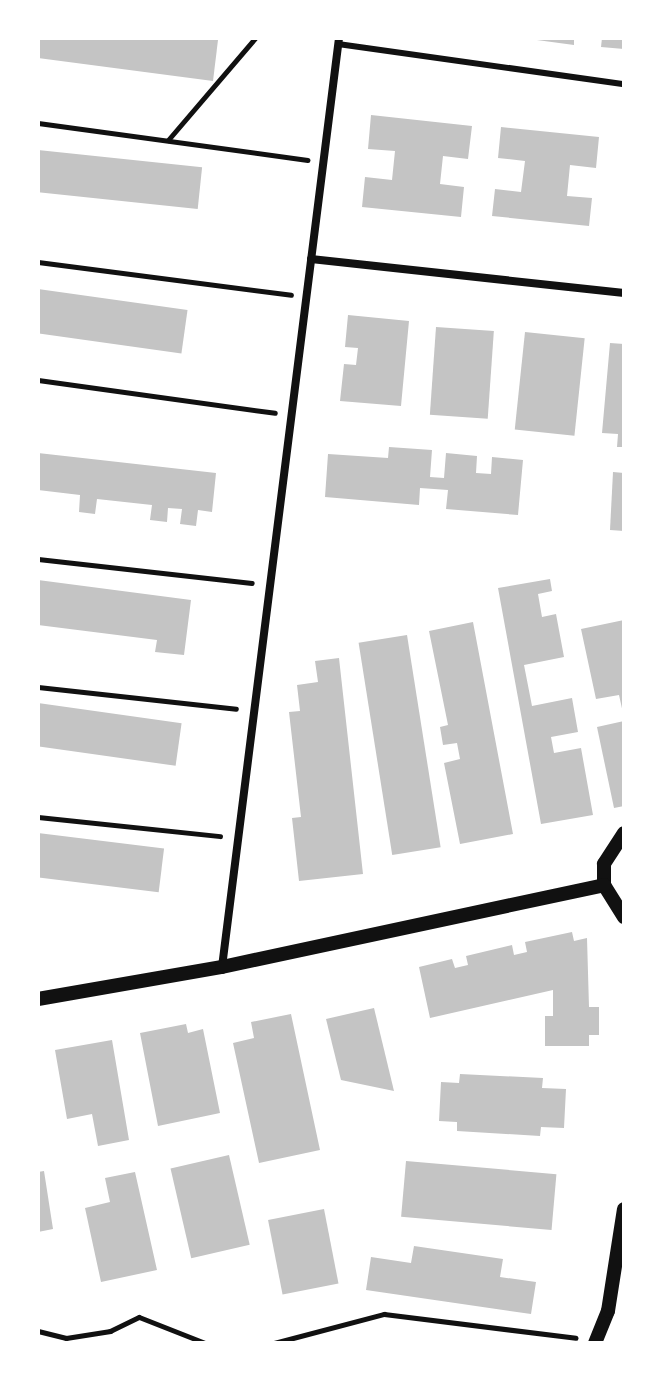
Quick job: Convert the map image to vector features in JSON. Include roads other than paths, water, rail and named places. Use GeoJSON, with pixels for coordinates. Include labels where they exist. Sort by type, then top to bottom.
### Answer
{"type":"FeatureCollection","features":[{"type":"Feature","properties":{"kind":"street"},"geometry":{"type":"LineString","coordinates":[[222,967],[338,41]]}},
{"type":"Feature","properties":{"kind":"street"},"geometry":{"type":"LineString","coordinates":[[311,259],[624,293]]}},
{"type":"Feature","properties":{"kind":"street"},"geometry":{"type":"LineString","coordinates":[[624,833],[604,864],[604,885],[624,917]]}},
{"type":"Feature","properties":{"kind":"street"},"geometry":{"type":"LineString","coordinates":[[38,999],[222,967],[604,885]]}},
{"type":"Feature","properties":{"kind":"street"},"geometry":{"type":"LineString","coordinates":[[595,1342],[608,1311],[624,1209]]}},
{"type":"Feature","properties":{"kind":"lane"},"geometry":{"type":"LineString","coordinates":[[338,41],[624,84]]}}]}
